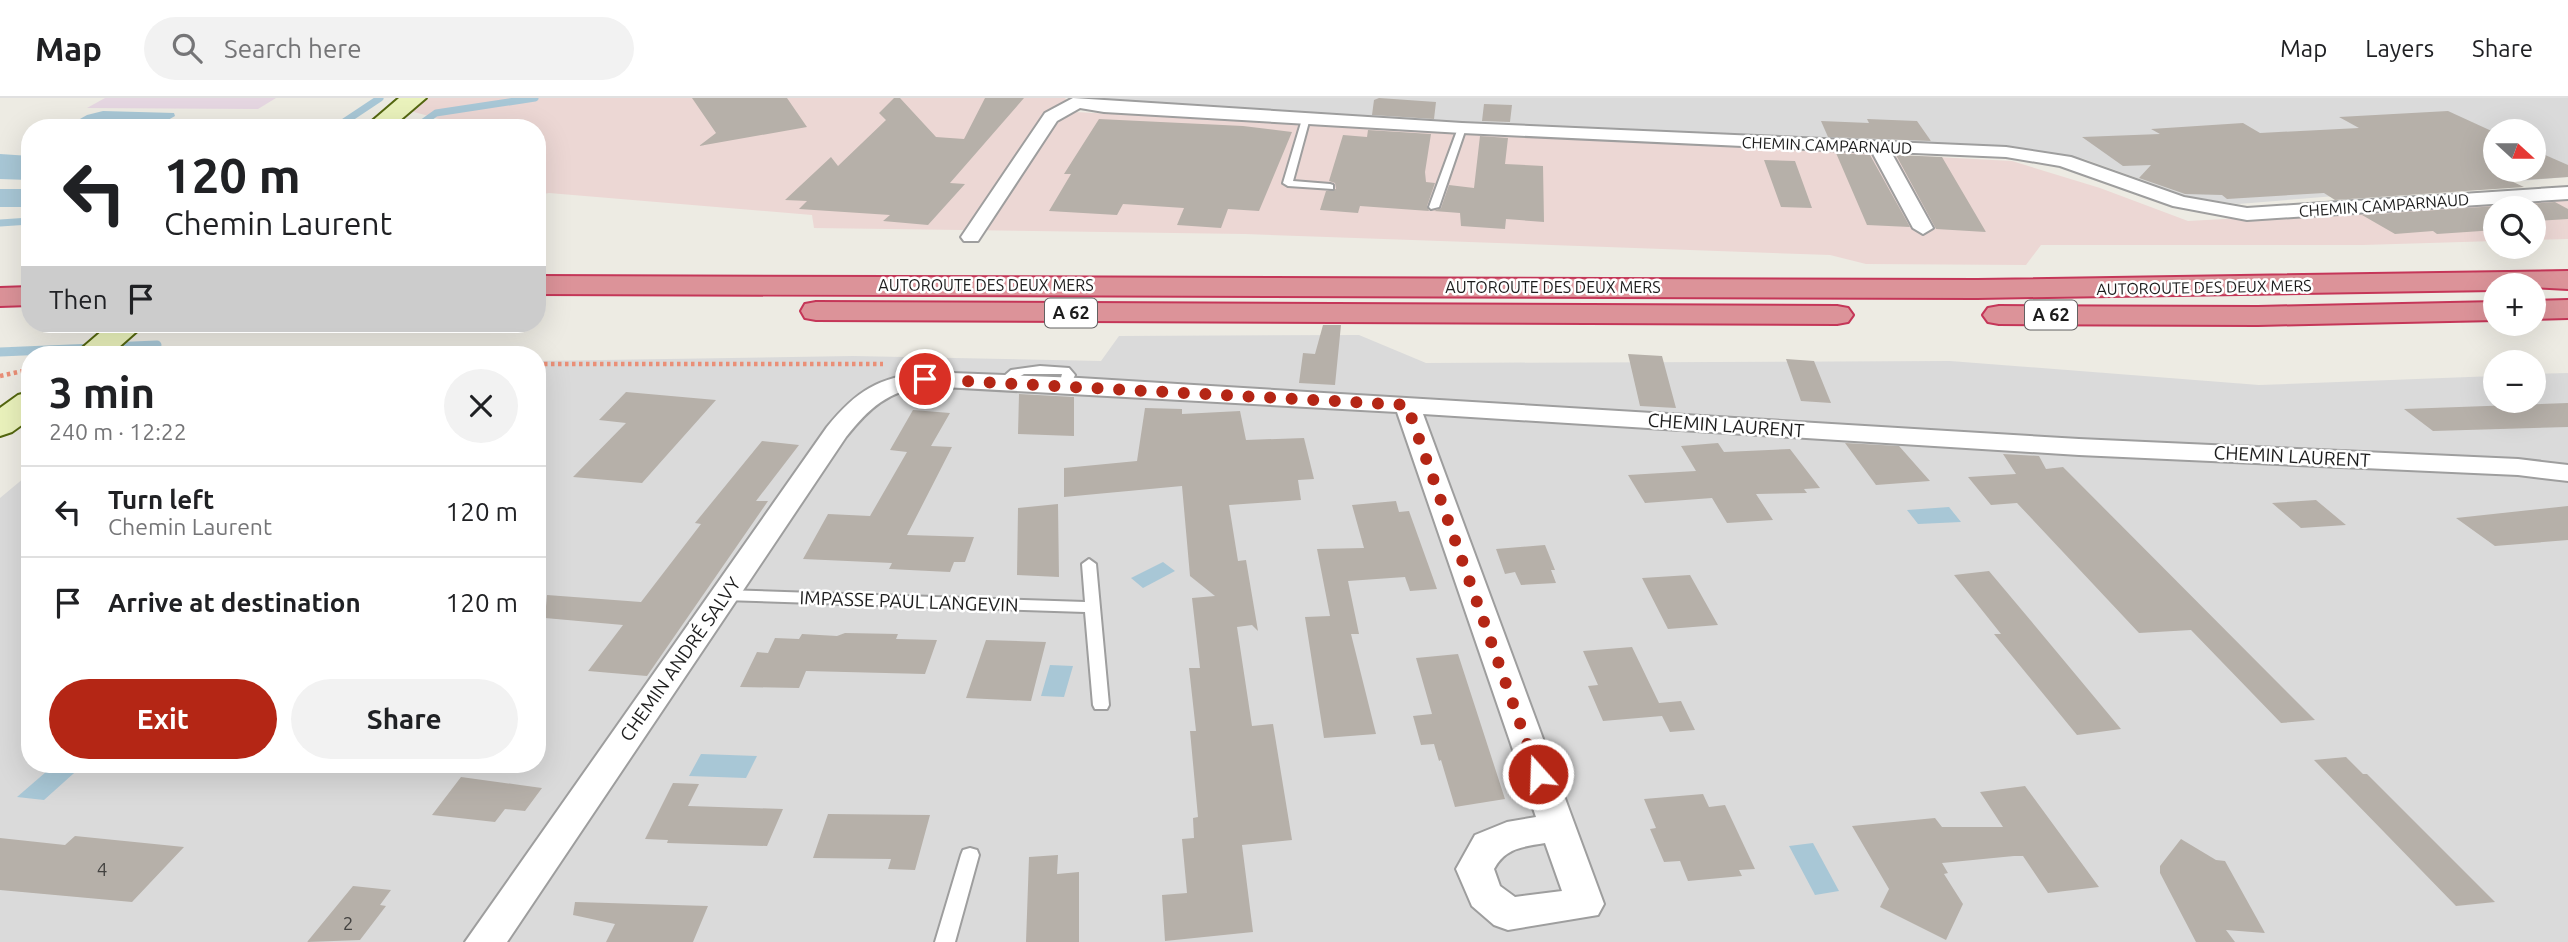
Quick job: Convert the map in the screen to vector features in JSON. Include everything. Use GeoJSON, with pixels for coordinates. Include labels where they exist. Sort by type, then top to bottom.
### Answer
{"type":"FeatureCollection","features":[{"type":"Feature","properties":{"kind":"highway","name":"AUTOROUTE DES DEUX MERS"},"geometry":{"type":"LineString","coordinates":[[546,285],[1977,289],[2568,280]]}},
{"type":"Feature","properties":{"kind":"highway"},"geometry":{"type":"LineString","coordinates":[[0,281],[21,281]]}},
{"type":"Feature","properties":{"kind":"highway"},"geometry":{"type":"LineString","coordinates":[[0,297],[21,296]]}},
{"type":"Feature","properties":{"kind":"highway"},"geometry":{"type":"LineString","coordinates":[[2546,310],[2568,309]]}},
{"type":"Feature","properties":{"kind":"highway","name":"AUTOROUTE DES DEUX MERS"},"geometry":{"type":"LineString","coordinates":[[546,312],[2258,316],[2483,311]]}},
{"type":"Feature","properties":{"kind":"highway"},"geometry":{"type":"LineString","coordinates":[[0,321],[21,320]]}},
{"type":"Feature","properties":{"kind":"street"},"geometry":{"type":"LineString","coordinates":[[387,119],[414,98]]}},
{"type":"Feature","properties":{"kind":"street"},"geometry":{"type":"LineString","coordinates":[[971,237],[1051,117],[1077,100]]}},
{"type":"Feature","properties":{"kind":"street","name":"CHEMIN CAMPARNAUD"},"geometry":{"type":"LineString","coordinates":[[1077,100],[1104,107],[1462,128],[1878,146],[2039,156],[2093,169],[2180,202],[2247,214],[2568,193]]}},
{"type":"Feature","properties":{"kind":"street"},"geometry":{"type":"LineString","coordinates":[[1878,146],[1923,228]]}},
{"type":"Feature","properties":{"kind":"street"},"geometry":{"type":"LineString","coordinates":[[101,346],[118,333]]}},
{"type":"Feature","properties":{"kind":"street","name":"CHEMIN LAURENT"},"geometry":{"type":"LineString","coordinates":[[886,375],[2079,447],[2518,467],[2568,473]]}},
{"type":"Feature","properties":{"kind":"street","name":"CHEMIN ANDRÉ SALVY"},"geometry":{"type":"LineString","coordinates":[[485,942],[836,432],[886,375]]}},
{"type":"Feature","properties":{"kind":"street"},"geometry":{"type":"LineString","coordinates":[[0,425],[21,394]]}},
{"type":"Feature","properties":{"kind":"street"},"geometry":{"type":"LineString","coordinates":[[1407,405],[1557,827]]}},
{"type":"Feature","properties":{"kind":"lane"},"geometry":{"type":"LineString","coordinates":[[1306,118],[1288,183],[1330,187]]}},
{"type":"Feature","properties":{"kind":"lane"},"geometry":{"type":"LineString","coordinates":[[1434,207],[1462,128]]}},
{"type":"Feature","properties":{"kind":"lane"},"geometry":{"type":"LineString","coordinates":[[1089,564],[1101,705]]}},
{"type":"Feature","properties":{"kind":"lane","name":"IMPASSE PAUL LANGEVIN"},"geometry":{"type":"LineString","coordinates":[[724,595],[1093,607]]}},
{"type":"Feature","properties":{"kind":"lane"},"geometry":{"type":"LineString","coordinates":[[945,942],[970,855]]}},
{"type":"Feature","properties":{"kind":"path"},"geometry":{"type":"LineString","coordinates":[[546,364],[886,375]]}},
{"type":"Feature","properties":{"kind":"path"},"geometry":{"type":"LineString","coordinates":[[0,376],[21,385]]}},
{"type":"Feature","properties":{"kind":"shaded area"},"geometry":{"type":"Polygon","coordinates":[[[105,98],[276,98],[258,109],[87,108],[105,98]]]}},
{"type":"Feature","properties":{"kind":"shaded area"},"geometry":{"type":"Polygon","coordinates":[[[424,98],[1065,98],[1075,112],[2012,161],[2100,188],[2188,221],[2483,205],[2483,241],[2363,245],[2041,245],[2026,265],[1866,264],[1830,255],[1245,234],[814,228],[812,215],[546,194],[546,119],[439,119],[407,110],[424,98]]]}},
{"type":"Feature","properties":{"kind":"shaded area"},"geometry":{"type":"Polygon","coordinates":[[[1088,98],[2568,98],[2568,177],[2546,179],[2546,119],[2483,119],[2483,182],[2507,182],[2238,204],[2190,197],[2084,159],[2006,147],[1451,122],[1088,98]]]}},
{"type":"Feature","properties":{"kind":"shaded area"},"geometry":{"type":"Polygon","coordinates":[[[2568,200],[2568,239],[2546,240],[2546,201],[2568,200]]]}},
{"type":"Feature","properties":{"kind":"shaded area"},"geometry":{"type":"Polygon","coordinates":[[[1359,335],[1426,363],[1950,361],[2259,385],[2483,376],[2483,413],[2546,413],[2546,374],[2568,373],[2568,942],[0,942],[0,498],[21,480],[21,773],[546,773],[546,361],[853,356],[1101,361],[1119,336],[1359,335]]]}},
{"type":"Feature","properties":{"kind":"water"},"geometry":{"type":"Polygon","coordinates":[[[103,111],[174,113],[175,116],[170,119],[80,119],[103,111]]]}},
{"type":"Feature","properties":{"kind":"water"},"geometry":{"type":"Polygon","coordinates":[[[0,154],[21,155],[21,180],[0,179],[0,154]]]}},
{"type":"Feature","properties":{"kind":"water"},"geometry":{"type":"Polygon","coordinates":[[[0,189],[21,189],[21,207],[0,207],[0,189]]]}},
{"type":"Feature","properties":{"kind":"water"},"geometry":{"type":"Polygon","coordinates":[[[1949,507],[1961,522],[1918,524],[1907,510],[1949,507]]]}},
{"type":"Feature","properties":{"kind":"water"},"geometry":{"type":"Polygon","coordinates":[[[1163,562],[1175,571],[1143,588],[1131,578],[1163,562]]]}},
{"type":"Feature","properties":{"kind":"water"},"geometry":{"type":"Polygon","coordinates":[[[1050,665],[1073,666],[1064,697],[1041,696],[1050,665]]]}},
{"type":"Feature","properties":{"kind":"water"},"geometry":{"type":"Polygon","coordinates":[[[701,754],[757,756],[746,778],[689,776],[701,754]]]}},
{"type":"Feature","properties":{"kind":"water"},"geometry":{"type":"Polygon","coordinates":[[[45,773],[74,773],[44,800],[17,797],[45,773]]]}},
{"type":"Feature","properties":{"kind":"water"},"geometry":{"type":"Polygon","coordinates":[[[1813,843],[1839,891],[1815,895],[1789,846],[1813,843]]]}},
{"type":"Feature","properties":{"kind":"building"},"geometry":{"type":"Polygon","coordinates":[[[692,98],[787,98],[807,127],[699,146],[716,133],[692,98]]]}},
{"type":"Feature","properties":{"kind":"building"},"geometry":{"type":"Polygon","coordinates":[[[894,98],[900,98],[936,137],[964,139],[985,98],[1024,98],[950,183],[965,184],[928,225],[883,221],[890,215],[799,209],[807,201],[785,200],[831,157],[838,166],[886,120],[879,113],[894,98]]]}},
{"type":"Feature","properties":{"kind":"building"},"geometry":{"type":"Polygon","coordinates":[[[1379,98],[1436,102],[1434,119],[1372,115],[1374,100],[1379,98]]]}},
{"type":"Feature","properties":{"kind":"building"},"geometry":{"type":"Polygon","coordinates":[[[1484,104],[1512,105],[1510,122],[1482,121],[1484,104]]]}},
{"type":"Feature","properties":{"kind":"building"},"geometry":{"type":"Polygon","coordinates":[[[2448,111],[2483,127],[2483,182],[2513,182],[2524,187],[2335,200],[2324,193],[2227,199],[2222,195],[2185,194],[2139,178],[2151,165],[2123,166],[2082,137],[2160,134],[2151,129],[2243,123],[2260,133],[2359,128],[2339,117],[2448,111]]]}},
{"type":"Feature","properties":{"kind":"building"},"geometry":{"type":"Polygon","coordinates":[[[1099,119],[1243,126],[1292,132],[1259,211],[1228,209],[1221,228],[1177,225],[1184,208],[1123,204],[1117,215],[1049,211],[1071,174],[1064,174],[1099,119]]]}},
{"type":"Feature","properties":{"kind":"building"},"geometry":{"type":"Polygon","coordinates":[[[1867,119],[1917,121],[1931,141],[1828,137],[1821,121],[1869,123],[1867,119]]]}},
{"type":"Feature","properties":{"kind":"building"},"geometry":{"type":"Polygon","coordinates":[[[1368,130],[1431,134],[1425,172],[1426,182],[1435,183],[1427,206],[1429,211],[1360,206],[1358,213],[1320,210],[1326,191],[1336,189],[1335,183],[1329,181],[1343,135],[1367,137],[1368,130]]]}},
{"type":"Feature","properties":{"kind":"building"},"geometry":{"type":"Polygon","coordinates":[[[1480,136],[1508,138],[1505,164],[1543,166],[1544,222],[1506,219],[1505,229],[1461,226],[1460,213],[1434,211],[1441,208],[1449,185],[1474,188],[1480,136]]]}},
{"type":"Feature","properties":{"kind":"building"},"geometry":{"type":"Polygon","coordinates":[[[1836,153],[1870,155],[1910,227],[1867,225],[1836,153]]]}},
{"type":"Feature","properties":{"kind":"building"},"geometry":{"type":"Polygon","coordinates":[[[1896,155],[1942,157],[1986,232],[1936,229],[1896,155]]]}},
{"type":"Feature","properties":{"kind":"building"},"geometry":{"type":"Polygon","coordinates":[[[2546,155],[2568,165],[2568,177],[2546,179],[2546,155]]]}},
{"type":"Feature","properties":{"kind":"building"},"geometry":{"type":"Polygon","coordinates":[[[1764,160],[1795,161],[1812,208],[1781,207],[1764,160]]]}},
{"type":"Feature","properties":{"kind":"building"},"geometry":{"type":"Polygon","coordinates":[[[2555,202],[2568,209],[2568,219],[2546,220],[2546,203],[2555,202]]]}},
{"type":"Feature","properties":{"kind":"building"},"geometry":{"type":"Polygon","coordinates":[[[2483,207],[2483,231],[2395,234],[2362,215],[2483,207]]]}},
{"type":"Feature","properties":{"kind":"building"},"geometry":{"type":"Polygon","coordinates":[[[1323,325],[1341,325],[1335,385],[1299,383],[1303,353],[1315,354],[1323,325]]]}},
{"type":"Feature","properties":{"kind":"building"},"geometry":{"type":"Polygon","coordinates":[[[1628,354],[1662,356],[1676,408],[1640,406],[1628,354]]]}},
{"type":"Feature","properties":{"kind":"building"},"geometry":{"type":"Polygon","coordinates":[[[1786,359],[1814,361],[1831,403],[1801,401],[1786,359]]]}},
{"type":"Feature","properties":{"kind":"building"},"geometry":{"type":"Polygon","coordinates":[[[626,392],[716,400],[642,483],[573,477],[626,423],[599,420],[626,392]]]}},
{"type":"Feature","properties":{"kind":"building"},"geometry":{"type":"Polygon","coordinates":[[[1019,394],[1074,397],[1074,436],[1018,434],[1019,394]]]}},
{"type":"Feature","properties":{"kind":"building"},"geometry":{"type":"Polygon","coordinates":[[[2568,403],[2568,427],[2433,431],[2404,409],[2483,406],[2483,413],[2546,413],[2546,404],[2568,403]]]}},
{"type":"Feature","properties":{"kind":"building"},"geometry":{"type":"Polygon","coordinates":[[[1145,408],[1182,409],[1182,414],[1240,411],[1246,440],[1304,438],[1314,479],[1298,480],[1301,500],[1229,505],[1238,561],[1246,560],[1258,631],[1252,625],[1237,627],[1252,726],[1273,724],[1292,840],[1242,845],[1253,932],[1165,941],[1162,895],[1187,893],[1182,839],[1194,838],[1193,818],[1198,817],[1190,731],[1196,731],[1189,668],[1200,668],[1192,598],[1215,596],[1190,576],[1182,486],[1064,497],[1064,468],[1137,461],[1145,408]]]}},
{"type":"Feature","properties":{"kind":"building"},"geometry":{"type":"Polygon","coordinates":[[[913,410],[950,413],[931,446],[952,447],[907,535],[974,537],[965,562],[954,562],[950,572],[889,569],[892,563],[803,559],[828,514],[870,516],[907,452],[890,450],[913,410]]]}},
{"type":"Feature","properties":{"kind":"building"},"geometry":{"type":"Polygon","coordinates":[[[762,441],[799,445],[756,501],[768,501],[647,676],[588,671],[623,625],[546,618],[547,595],[641,602],[701,524],[695,523],[762,441]]]}},
{"type":"Feature","properties":{"kind":"building"},"geometry":{"type":"Polygon","coordinates":[[[1718,443],[1724,452],[1790,449],[1820,488],[1804,489],[1807,493],[1756,494],[1773,520],[1727,523],[1712,498],[1645,503],[1628,475],[1696,471],[1681,446],[1718,443]]]}},
{"type":"Feature","properties":{"kind":"building"},"geometry":{"type":"Polygon","coordinates":[[[1845,443],[1899,446],[1930,481],[1876,485],[1845,443]]]}},
{"type":"Feature","properties":{"kind":"building"},"geometry":{"type":"Polygon","coordinates":[[[2003,454],[2039,456],[2046,469],[2063,467],[2315,720],[2281,723],[2191,630],[2139,633],[2017,503],[1991,505],[1968,477],[2016,474],[2003,454]]]}},
{"type":"Feature","properties":{"kind":"building"},"geometry":{"type":"Polygon","coordinates":[[[2316,500],[2346,525],[2301,528],[2272,503],[2316,500]]]}},
{"type":"Feature","properties":{"kind":"building"},"geometry":{"type":"Polygon","coordinates":[[[1396,501],[1399,512],[1409,511],[1437,589],[1410,591],[1405,577],[1348,581],[1359,634],[1351,634],[1376,734],[1324,738],[1305,617],[1330,616],[1317,549],[1364,548],[1352,505],[1396,501]]]}},
{"type":"Feature","properties":{"kind":"building"},"geometry":{"type":"Polygon","coordinates":[[[1058,504],[1059,577],[1017,575],[1018,508],[1058,504]]]}},
{"type":"Feature","properties":{"kind":"building"},"geometry":{"type":"Polygon","coordinates":[[[2568,506],[2568,540],[2495,546],[2456,518],[2568,506]]]}},
{"type":"Feature","properties":{"kind":"building"},"geometry":{"type":"Polygon","coordinates":[[[1545,545],[1555,570],[1551,570],[1556,583],[1521,585],[1515,572],[1505,574],[1496,549],[1545,545]]]}},
{"type":"Feature","properties":{"kind":"building"},"geometry":{"type":"Polygon","coordinates":[[[1989,571],[2121,729],[2077,735],[1994,634],[2001,634],[1954,575],[1989,571]]]}},
{"type":"Feature","properties":{"kind":"building"},"geometry":{"type":"Polygon","coordinates":[[[1690,575],[1718,625],[1668,629],[1642,578],[1690,575]]]}},
{"type":"Feature","properties":{"kind":"building"},"geometry":{"type":"Polygon","coordinates":[[[845,633],[898,634],[896,639],[937,640],[925,674],[806,671],[799,688],[740,687],[757,652],[768,653],[775,638],[799,639],[802,634],[837,636],[845,633]]]}},
{"type":"Feature","properties":{"kind":"building"},"geometry":{"type":"Polygon","coordinates":[[[986,640],[1046,642],[1031,701],[966,698],[986,640]]]}},
{"type":"Feature","properties":{"kind":"building"},"geometry":{"type":"Polygon","coordinates":[[[1632,647],[1659,703],[1681,701],[1695,730],[1670,732],[1662,716],[1603,721],[1588,686],[1598,685],[1583,651],[1632,647]]]}},
{"type":"Feature","properties":{"kind":"building"},"geometry":{"type":"Polygon","coordinates":[[[1458,654],[1505,799],[1455,807],[1434,744],[1421,745],[1413,716],[1432,714],[1416,658],[1458,654]]]}},
{"type":"Feature","properties":{"kind":"building"},"geometry":{"type":"Polygon","coordinates":[[[2346,757],[2363,774],[2367,774],[2495,902],[2456,906],[2314,760],[2346,757]]]}},
{"type":"Feature","properties":{"kind":"building"},"geometry":{"type":"Polygon","coordinates":[[[461,777],[542,788],[525,811],[505,809],[495,822],[432,815],[461,777]]]}},
{"type":"Feature","properties":{"kind":"building"},"geometry":{"type":"Polygon","coordinates":[[[673,783],[699,784],[688,806],[783,809],[767,846],[667,843],[668,840],[645,839],[673,783]]]}},
{"type":"Feature","properties":{"kind":"building"},"geometry":{"type":"Polygon","coordinates":[[[2025,786],[2099,887],[2048,893],[2023,856],[1942,863],[1948,873],[1944,874],[1963,904],[1946,940],[1880,907],[1889,889],[1852,826],[1935,818],[1942,827],[2003,827],[1980,792],[2025,786]]]}},
{"type":"Feature","properties":{"kind":"building"},"geometry":{"type":"Polygon","coordinates":[[[1703,794],[1709,807],[1725,805],[1755,869],[1739,870],[1742,876],[1688,881],[1680,861],[1664,862],[1650,829],[1656,828],[1644,799],[1703,794]]]}},
{"type":"Feature","properties":{"kind":"building"},"geometry":{"type":"Polygon","coordinates":[[[828,814],[930,815],[915,870],[888,869],[891,859],[813,858],[828,814]]]}},
{"type":"Feature","properties":{"kind":"building"},"geometry":{"type":"Polygon","coordinates":[[[75,836],[184,847],[132,902],[0,890],[0,838],[65,845],[75,836]]]}},
{"type":"Feature","properties":{"kind":"building"},"geometry":{"type":"Polygon","coordinates":[[[2181,839],[2216,860],[2225,861],[2265,933],[2226,930],[2235,942],[2196,942],[2160,873],[2160,866],[2181,839]]]}},
{"type":"Feature","properties":{"kind":"building"},"geometry":{"type":"Polygon","coordinates":[[[1058,855],[1057,874],[1079,872],[1079,942],[1026,942],[1029,857],[1058,855]]]}},
{"type":"Feature","properties":{"kind":"building"},"geometry":{"type":"Polygon","coordinates":[[[353,886],[391,890],[380,905],[386,906],[360,940],[307,942],[353,886]]]}},
{"type":"Feature","properties":{"kind":"building"},"geometry":{"type":"Polygon","coordinates":[[[575,902],[708,906],[693,942],[606,942],[615,924],[573,915],[575,902]]]}},
{"type":"Feature","properties":{"kind":"waterway"},"geometry":{"type":"LineString","coordinates":[[348,119],[380,98]]}},
{"type":"Feature","properties":{"kind":"waterway"},"geometry":{"type":"LineString","coordinates":[[428,119],[436,113],[535,98]]}},
{"type":"Feature","properties":{"kind":"waterway"},"geometry":{"type":"LineString","coordinates":[[0,223],[21,222]]}},
{"type":"Feature","properties":{"kind":"waterway"},"geometry":{"type":"LineString","coordinates":[[133,346],[157,345]]}},
{"type":"Feature","properties":{"kind":"waterway"},"geometry":{"type":"LineString","coordinates":[[0,352],[21,351]]}},
{"type":"Feature","properties":{"kind":"route"},"geometry":{"type":"LineString","coordinates":[[925,379],[1079,385],[1407,405],[1538,774]]}}]}
